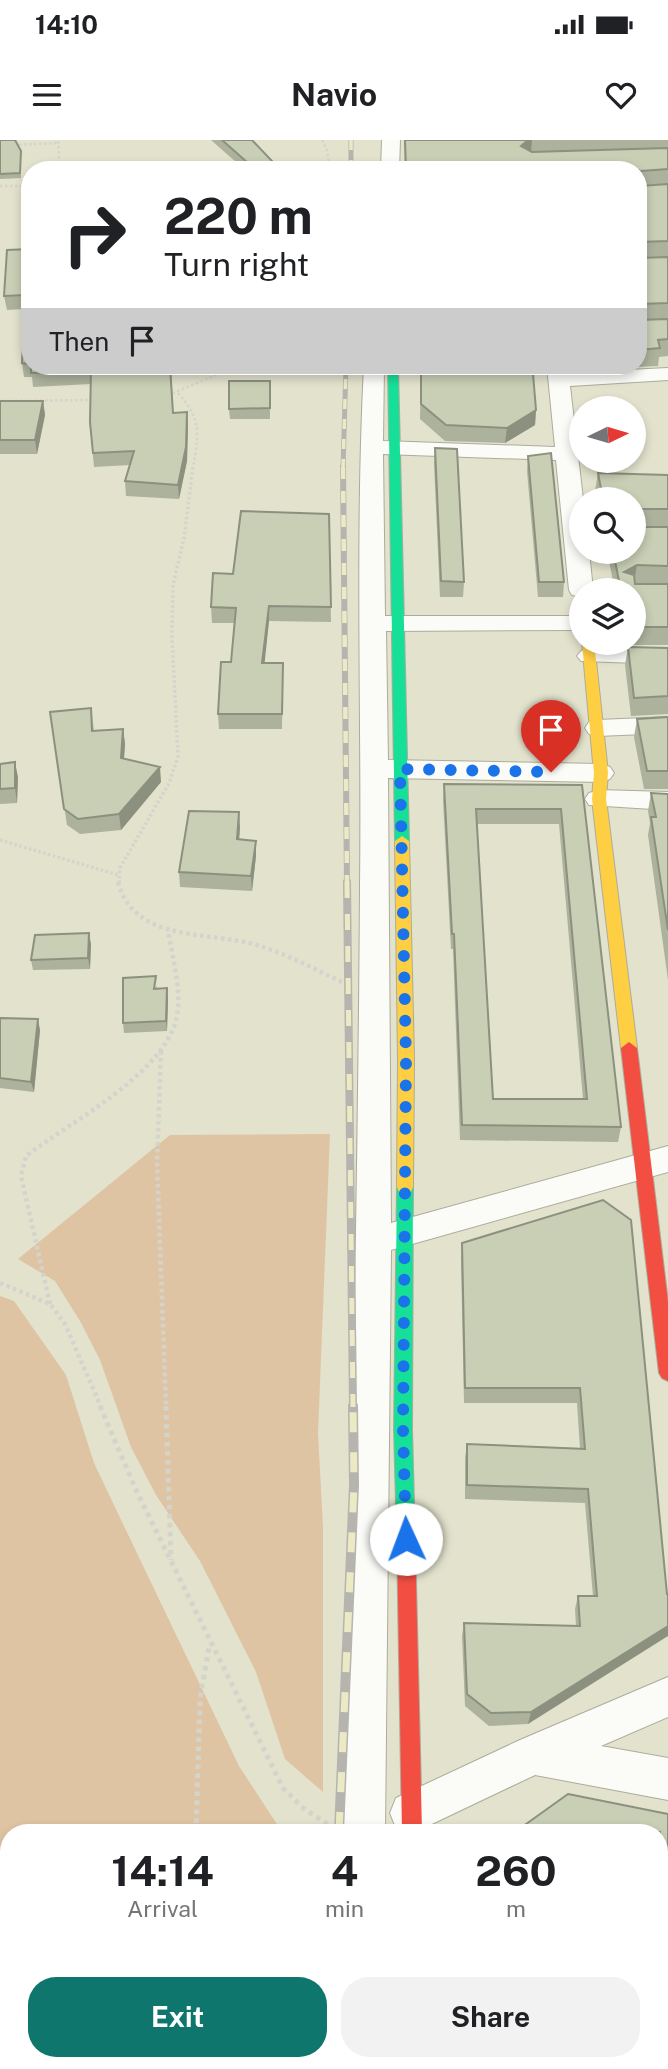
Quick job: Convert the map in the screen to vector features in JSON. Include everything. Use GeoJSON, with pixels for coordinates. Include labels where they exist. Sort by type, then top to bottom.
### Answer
{"type":"FeatureCollection","features":[{"type":"Feature","properties":{"kind":"street"},"geometry":{"type":"LineString","coordinates":[[373,140],[374,161]]}},
{"type":"Feature","properties":{"kind":"street"},"geometry":{"type":"LineString","coordinates":[[390,161],[391,140]]}},
{"type":"Feature","properties":{"kind":"street"},"geometry":{"type":"LineString","coordinates":[[647,374],[668,374]]}},
{"type":"Feature","properties":{"kind":"street"},"geometry":{"type":"LineString","coordinates":[[364,1824],[390,1237],[406,1060],[388,769],[383,447],[375,375]]}},
{"type":"Feature","properties":{"kind":"street"},"geometry":{"type":"LineString","coordinates":[[383,447],[392,375]]}},
{"type":"Feature","properties":{"kind":"street"},"geometry":{"type":"LineString","coordinates":[[558,375],[571,487]]}},
{"type":"Feature","properties":{"kind":"street"},"geometry":{"type":"LineString","coordinates":[[383,447],[567,454]]}},
{"type":"Feature","properties":{"kind":"street"},"geometry":{"type":"LineString","coordinates":[[385,624],[569,623]]}},
{"type":"Feature","properties":{"kind":"street"},"geometry":{"type":"LineString","coordinates":[[646,654],[668,656]]}},
{"type":"Feature","properties":{"kind":"street"},"geometry":{"type":"LineString","coordinates":[[590,655],[601,786],[655,1163],[668,1373]]}},
{"type":"Feature","properties":{"kind":"street"},"geometry":{"type":"LineString","coordinates":[[598,728],[668,725]]}},
{"type":"Feature","properties":{"kind":"street"},"geometry":{"type":"LineString","coordinates":[[388,769],[601,786],[668,801]]}},
{"type":"Feature","properties":{"kind":"street"},"geometry":{"type":"LineString","coordinates":[[388,769],[374,994],[403,1429],[412,1733],[411,1823],[534,1754],[668,1697]]}},
{"type":"Feature","properties":{"kind":"street"},"geometry":{"type":"LineString","coordinates":[[390,1237],[655,1163]]}},
{"type":"Feature","properties":{"kind":"street"},"geometry":{"type":"LineString","coordinates":[[534,1754],[668,1779]]}},
{"type":"Feature","properties":{"kind":"path"},"geometry":{"type":"LineString","coordinates":[[322,140],[329,161]]}},
{"type":"Feature","properties":{"kind":"path"},"geometry":{"type":"LineString","coordinates":[[3,145],[58,141],[59,161]]}},
{"type":"Feature","properties":{"kind":"path"},"geometry":{"type":"LineString","coordinates":[[0,186],[21,187]]}},
{"type":"Feature","properties":{"kind":"path"},"geometry":{"type":"LineString","coordinates":[[164,397],[218,375]]}},
{"type":"Feature","properties":{"kind":"path"},"geometry":{"type":"LineString","coordinates":[[178,393],[188,404],[199,425],[184,538],[173,585],[172,636],[178,757],[174,774],[140,830],[118,875],[122,895],[132,909],[153,926],[184,935],[214,935],[247,942],[374,994]]}},
{"type":"Feature","properties":{"kind":"path"},"geometry":{"type":"LineString","coordinates":[[0,401],[96,400]]}},
{"type":"Feature","properties":{"kind":"path"},"geometry":{"type":"LineString","coordinates":[[0,840],[118,875]]}},
{"type":"Feature","properties":{"kind":"path"},"geometry":{"type":"LineString","coordinates":[[168,930],[177,1015],[172,1037],[152,1062],[26,1156],[21,1176],[50,1304],[65,1324],[78,1350],[136,1490],[210,1646],[283,1787],[326,1824]]}},
{"type":"Feature","properties":{"kind":"path"},"geometry":{"type":"LineString","coordinates":[[161,1051],[157,1163],[171,1563]]}},
{"type":"Feature","properties":{"kind":"path"},"geometry":{"type":"LineString","coordinates":[[0,1283],[25,1291],[50,1304]]}},
{"type":"Feature","properties":{"kind":"path"},"geometry":{"type":"LineString","coordinates":[[196,1824],[200,1699],[210,1646]]}},
{"type":"Feature","properties":{"kind":"shaded area"},"geometry":{"type":"Polygon","coordinates":[[[330,1134],[318,1433],[323,1527],[323,1792],[285,1759],[256,1672],[200,1561],[156,1495],[131,1447],[100,1360],[80,1321],[55,1281],[18,1259],[170,1135],[330,1134]]]}},
{"type":"Feature","properties":{"kind":"shaded area"},"geometry":{"type":"Polygon","coordinates":[[[0,1296],[14,1301],[66,1375],[94,1463],[239,1766],[277,1824],[0,1824],[0,1296]]]}},
{"type":"Feature","properties":{"kind":"building"},"geometry":{"type":"Polygon","coordinates":[[[0,140],[15,140],[21,151],[20,173],[0,174],[0,140]]]}},
{"type":"Feature","properties":{"kind":"building"},"geometry":{"type":"Polygon","coordinates":[[[222,140],[252,140],[272,161],[246,161],[222,140]]]}},
{"type":"Feature","properties":{"kind":"building"},"geometry":{"type":"Polygon","coordinates":[[[405,140],[528,140],[521,146],[532,152],[668,148],[668,169],[647,171],[647,161],[406,161],[405,140]]]}},
{"type":"Feature","properties":{"kind":"building"},"geometry":{"type":"Polygon","coordinates":[[[668,184],[668,241],[647,242],[647,186],[668,184]]]}},
{"type":"Feature","properties":{"kind":"building"},"geometry":{"type":"Polygon","coordinates":[[[21,249],[21,295],[4,296],[7,250],[21,249]]]}},
{"type":"Feature","properties":{"kind":"building"},"geometry":{"type":"Polygon","coordinates":[[[668,257],[668,303],[647,304],[647,258],[668,257]]]}},
{"type":"Feature","properties":{"kind":"building"},"geometry":{"type":"Polygon","coordinates":[[[668,319],[668,339],[658,340],[660,348],[647,349],[647,320],[668,319]]]}},
{"type":"Feature","properties":{"kind":"building"},"geometry":{"type":"Polygon","coordinates":[[[91,375],[171,375],[173,413],[187,412],[186,447],[178,485],[125,481],[134,451],[93,453],[90,422],[91,375]]]}},
{"type":"Feature","properties":{"kind":"building"},"geometry":{"type":"Polygon","coordinates":[[[421,375],[533,375],[536,410],[507,428],[446,425],[421,404],[421,375]]]}},
{"type":"Feature","properties":{"kind":"building"},"geometry":{"type":"Polygon","coordinates":[[[229,381],[270,381],[270,408],[229,409],[229,381]]]}},
{"type":"Feature","properties":{"kind":"building"},"geometry":{"type":"Polygon","coordinates":[[[0,401],[43,401],[35,440],[0,440],[0,401]]]}},
{"type":"Feature","properties":{"kind":"building"},"geometry":{"type":"Polygon","coordinates":[[[435,448],[457,449],[464,582],[441,581],[435,448]]]}},
{"type":"Feature","properties":{"kind":"building"},"geometry":{"type":"Polygon","coordinates":[[[551,453],[564,582],[539,582],[528,456],[551,453]]]}},
{"type":"Feature","properties":{"kind":"building"},"geometry":{"type":"Polygon","coordinates":[[[598,473],[668,475],[668,509],[646,509],[646,487],[601,487],[598,473]]]}},
{"type":"Feature","properties":{"kind":"building"},"geometry":{"type":"Polygon","coordinates":[[[241,511],[329,514],[331,607],[269,606],[262,663],[283,663],[282,714],[218,714],[221,662],[231,662],[236,608],[211,607],[213,573],[233,574],[241,511]]]}},
{"type":"Feature","properties":{"kind":"building"},"geometry":{"type":"Polygon","coordinates":[[[646,527],[668,527],[668,566],[637,565],[624,572],[634,575],[634,578],[618,578],[616,564],[646,564],[646,527]]]}},
{"type":"Feature","properties":{"kind":"building"},"geometry":{"type":"Polygon","coordinates":[[[646,584],[668,584],[668,627],[646,627],[646,584]]]}},
{"type":"Feature","properties":{"kind":"building"},"geometry":{"type":"Polygon","coordinates":[[[646,647],[668,648],[668,696],[634,698],[629,655],[646,655],[646,647]]]}},
{"type":"Feature","properties":{"kind":"building"},"geometry":{"type":"Polygon","coordinates":[[[91,708],[92,731],[123,729],[121,758],[160,767],[119,814],[78,819],[64,809],[50,712],[91,708]]]}},
{"type":"Feature","properties":{"kind":"building"},"geometry":{"type":"Polygon","coordinates":[[[668,717],[668,771],[647,771],[637,719],[668,717]]]}},
{"type":"Feature","properties":{"kind":"building"},"geometry":{"type":"Polygon","coordinates":[[[15,762],[15,788],[0,789],[0,764],[15,762]]]}},
{"type":"Feature","properties":{"kind":"building"},"geometry":{"type":"Polygon","coordinates":[[[444,784],[582,785],[621,1127],[462,1125],[444,784]],[[476,809],[493,1099],[587,1099],[561,809],[476,809]]]}},
{"type":"Feature","properties":{"kind":"building"},"geometry":{"type":"Polygon","coordinates":[[[651,793],[668,794],[668,930],[651,817],[656,817],[651,793]]]}},
{"type":"Feature","properties":{"kind":"building"},"geometry":{"type":"Polygon","coordinates":[[[189,811],[239,812],[237,839],[256,841],[251,876],[179,872],[189,811]]]}},
{"type":"Feature","properties":{"kind":"building"},"geometry":{"type":"Polygon","coordinates":[[[89,933],[88,958],[31,960],[35,935],[89,933]]]}},
{"type":"Feature","properties":{"kind":"building"},"geometry":{"type":"Polygon","coordinates":[[[156,976],[154,989],[167,988],[166,1021],[123,1023],[123,978],[156,976]]]}},
{"type":"Feature","properties":{"kind":"building"},"geometry":{"type":"Polygon","coordinates":[[[0,1018],[38,1019],[31,1082],[0,1078],[0,1018]]]}},
{"type":"Feature","properties":{"kind":"building"},"geometry":{"type":"Polygon","coordinates":[[[603,1200],[631,1220],[668,1594],[668,1626],[531,1712],[491,1713],[467,1694],[464,1623],[580,1626],[578,1596],[597,1596],[588,1489],[467,1485],[467,1444],[585,1449],[580,1388],[465,1388],[462,1243],[603,1200]]]}},
{"type":"Feature","properties":{"kind":"building"},"geometry":{"type":"Polygon","coordinates":[[[568,1794],[668,1814],[668,1824],[526,1824],[568,1794]]]}},
{"type":"Feature","properties":{"kind":"railway"},"geometry":{"type":"LineString","coordinates":[[351,140],[351,161]]}},
{"type":"Feature","properties":{"kind":"railway"},"geometry":{"type":"LineString","coordinates":[[343,469],[346,375]]}},
{"type":"Feature","properties":{"kind":"railway"},"geometry":{"type":"LineString","coordinates":[[343,469],[347,883]]}},
{"type":"Feature","properties":{"kind":"railway"},"geometry":{"type":"LineString","coordinates":[[347,882],[353,1407]]}},
{"type":"Feature","properties":{"kind":"railway"},"geometry":{"type":"LineString","coordinates":[[339,1824],[354,1485],[353,1406]]}},
{"type":"Feature","properties":{"kind":"traffic: fast"},"geometry":{"type":"LineString","coordinates":[[393,375],[402,841]]}},
{"type":"Feature","properties":{"kind":"traffic: fast"},"geometry":{"type":"LineString","coordinates":[[405,1187],[403,1429],[406,1540]]}},
{"type":"Feature","properties":{"kind":"traffic: slow"},"geometry":{"type":"LineString","coordinates":[[589,655],[601,773],[599,799],[629,1048]]}},
{"type":"Feature","properties":{"kind":"traffic: slow"},"geometry":{"type":"LineString","coordinates":[[402,841],[406,1060],[405,1187]]}},
{"type":"Feature","properties":{"kind":"traffic: jam"},"geometry":{"type":"LineString","coordinates":[[629,1048],[668,1373]]}},
{"type":"Feature","properties":{"kind":"traffic: jam"},"geometry":{"type":"LineString","coordinates":[[406,1540],[412,1824]]}},
{"type":"Feature","properties":{"kind":"route"},"geometry":{"type":"LineString","coordinates":[[406,1539],[403,1429],[406,1060],[400,769],[551,772]]}}]}
